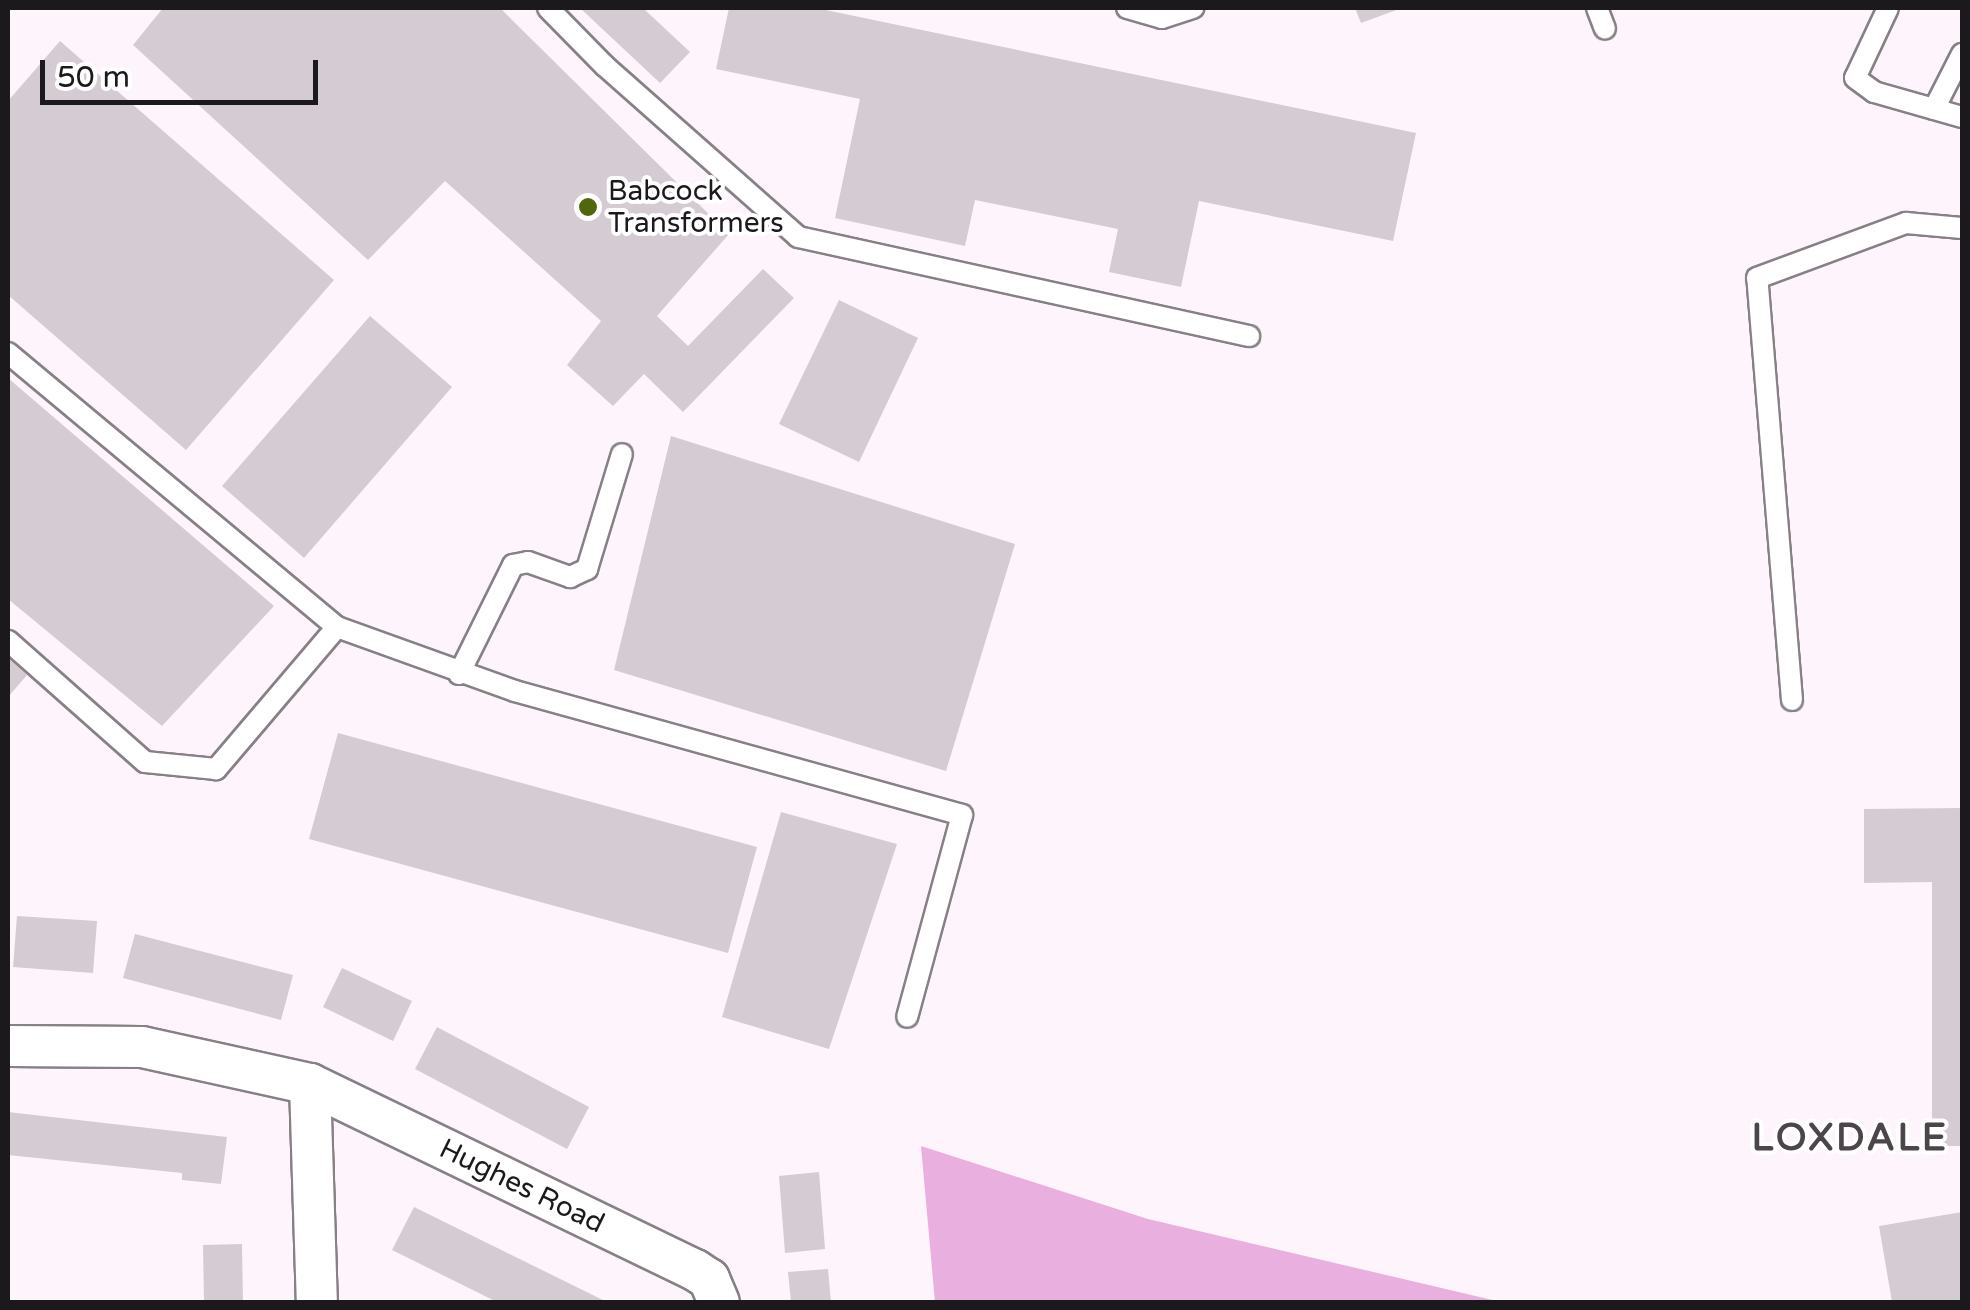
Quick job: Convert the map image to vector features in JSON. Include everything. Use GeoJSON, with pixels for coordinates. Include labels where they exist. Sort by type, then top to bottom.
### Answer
{"type":"FeatureCollection","features":[{"type":"Feature","properties":{"kind":"street","name":"Hughes Road"},"geometry":{"type":"LineString","coordinates":[[8,1046],[142,1047],[310,1084],[694,1270],[709,1279],[719,1302]]}},
{"type":"Feature","properties":{"kind":"street"},"geometry":{"type":"LineString","coordinates":[[310,1084],[317,1302]]}},
{"type":"Feature","properties":{"kind":"lane"},"geometry":{"type":"LineString","coordinates":[[548,8],[798,237],[1248,336]]}},
{"type":"Feature","properties":{"kind":"lane"},"geometry":{"type":"LineString","coordinates":[[1127,8],[1162,18],[1193,8]]}},
{"type":"Feature","properties":{"kind":"lane"},"geometry":{"type":"LineString","coordinates":[[1598,8],[1606,29]]}},
{"type":"Feature","properties":{"kind":"lane"},"geometry":{"type":"LineString","coordinates":[[1888,8],[1855,78],[1874,92],[1962,117]]}},
{"type":"Feature","properties":{"kind":"lane"},"geometry":{"type":"LineString","coordinates":[[1934,109],[1962,54]]}},
{"type":"Feature","properties":{"kind":"lane"},"geometry":{"type":"LineString","coordinates":[[1792,700],[1757,278],[1906,223],[1962,228]]}},
{"type":"Feature","properties":{"kind":"lane"},"geometry":{"type":"LineString","coordinates":[[8,353],[337,626],[459,674],[962,815],[906,1017]]}},
{"type":"Feature","properties":{"kind":"lane"},"geometry":{"type":"LineString","coordinates":[[459,674],[513,565],[528,562],[570,576],[588,569],[622,454]]}},
{"type":"Feature","properties":{"kind":"lane"},"geometry":{"type":"LineString","coordinates":[[8,641],[145,762],[216,769],[337,626]]}},
{"type":"Feature","properties":{"kind":"shaded area"},"geometry":{"type":"Polygon","coordinates":[[[921,1146],[1148,1219],[1501,1302],[935,1302],[921,1146]]]}},
{"type":"Feature","properties":{"kind":"building","name":"Babcock Transformers"},"geometry":{"type":"Polygon","coordinates":[[[163,8],[500,8],[729,234],[657,316],[688,346],[763,269],[794,298],[683,412],[644,374],[613,406],[567,365],[601,321],[445,181],[368,260],[133,45],[163,8]]]}},
{"type":"Feature","properties":{"kind":"building"},"geometry":{"type":"Polygon","coordinates":[[[580,8],[643,8],[690,52],[660,83],[580,8]]]}},
{"type":"Feature","properties":{"kind":"building"},"geometry":{"type":"Polygon","coordinates":[[[729,8],[816,8],[1416,133],[1393,241],[1199,201],[1181,287],[1109,272],[1118,229],[975,200],[965,246],[835,218],[860,99],[716,69],[729,8]]]}},
{"type":"Feature","properties":{"kind":"building"},"geometry":{"type":"Polygon","coordinates":[[[1355,8],[1402,8],[1361,23],[1355,8]]]}},
{"type":"Feature","properties":{"kind":"building"},"geometry":{"type":"Polygon","coordinates":[[[60,41],[334,280],[186,450],[8,295],[8,101],[60,41]]]}},
{"type":"Feature","properties":{"kind":"building"},"geometry":{"type":"Polygon","coordinates":[[[839,300],[918,338],[859,462],[779,424],[839,300]]]}},
{"type":"Feature","properties":{"kind":"building"},"geometry":{"type":"Polygon","coordinates":[[[370,316],[452,387],[304,558],[222,486],[370,316]]]}},
{"type":"Feature","properties":{"kind":"building"},"geometry":{"type":"Polygon","coordinates":[[[8,378],[274,606],[162,726],[8,599],[8,378]]]}},
{"type":"Feature","properties":{"kind":"building"},"geometry":{"type":"Polygon","coordinates":[[[671,436],[1015,544],[946,771],[614,670],[671,436]]]}},
{"type":"Feature","properties":{"kind":"building"},"geometry":{"type":"Polygon","coordinates":[[[8,658],[27,675],[8,697],[8,658]]]}},
{"type":"Feature","properties":{"kind":"building"},"geometry":{"type":"Polygon","coordinates":[[[338,733],[757,847],[728,953],[309,839],[338,733]]]}},
{"type":"Feature","properties":{"kind":"building"},"geometry":{"type":"Polygon","coordinates":[[[1962,808],[1962,1146],[1932,1146],[1932,882],[1864,883],[1864,809],[1962,808]]]}},
{"type":"Feature","properties":{"kind":"building"},"geometry":{"type":"Polygon","coordinates":[[[781,812],[897,844],[829,1049],[722,1017],[781,812]]]}},
{"type":"Feature","properties":{"kind":"building"},"geometry":{"type":"Polygon","coordinates":[[[17,916],[97,921],[93,973],[13,967],[17,916]]]}},
{"type":"Feature","properties":{"kind":"building"},"geometry":{"type":"Polygon","coordinates":[[[135,934],[293,975],[281,1020],[123,978],[135,934]]]}},
{"type":"Feature","properties":{"kind":"building"},"geometry":{"type":"Polygon","coordinates":[[[342,968],[412,1001],[393,1041],[323,1007],[342,968]]]}},
{"type":"Feature","properties":{"kind":"building"},"geometry":{"type":"Polygon","coordinates":[[[437,1027],[589,1107],[567,1149],[415,1069],[437,1027]]]}},
{"type":"Feature","properties":{"kind":"building"},"geometry":{"type":"Polygon","coordinates":[[[8,1112],[227,1137],[221,1184],[182,1180],[182,1173],[8,1155],[8,1112]]]}},
{"type":"Feature","properties":{"kind":"building"},"geometry":{"type":"Polygon","coordinates":[[[819,1172],[825,1249],[785,1253],[779,1176],[819,1172]]]}},
{"type":"Feature","properties":{"kind":"building"},"geometry":{"type":"Polygon","coordinates":[[[414,1207],[607,1302],[497,1302],[392,1250],[414,1207]]]}},
{"type":"Feature","properties":{"kind":"building"},"geometry":{"type":"Polygon","coordinates":[[[1962,1212],[1962,1302],[1892,1302],[1879,1226],[1962,1212]]]}},
{"type":"Feature","properties":{"kind":"building"},"geometry":{"type":"Polygon","coordinates":[[[242,1244],[243,1302],[204,1302],[203,1245],[242,1244]]]}},
{"type":"Feature","properties":{"kind":"building"},"geometry":{"type":"Polygon","coordinates":[[[828,1269],[831,1302],[791,1302],[788,1272],[828,1269]]]}},
{"type":"Feature","properties":{"kind":"place","name":"Babcock Transformers"},"geometry":{"type":"Point","coordinates":[588,207]}},
{"type":"Feature","properties":{"kind":"district","name":"LOXDALE"},"geometry":{"type":"Point","coordinates":[1850,1139]}}]}
